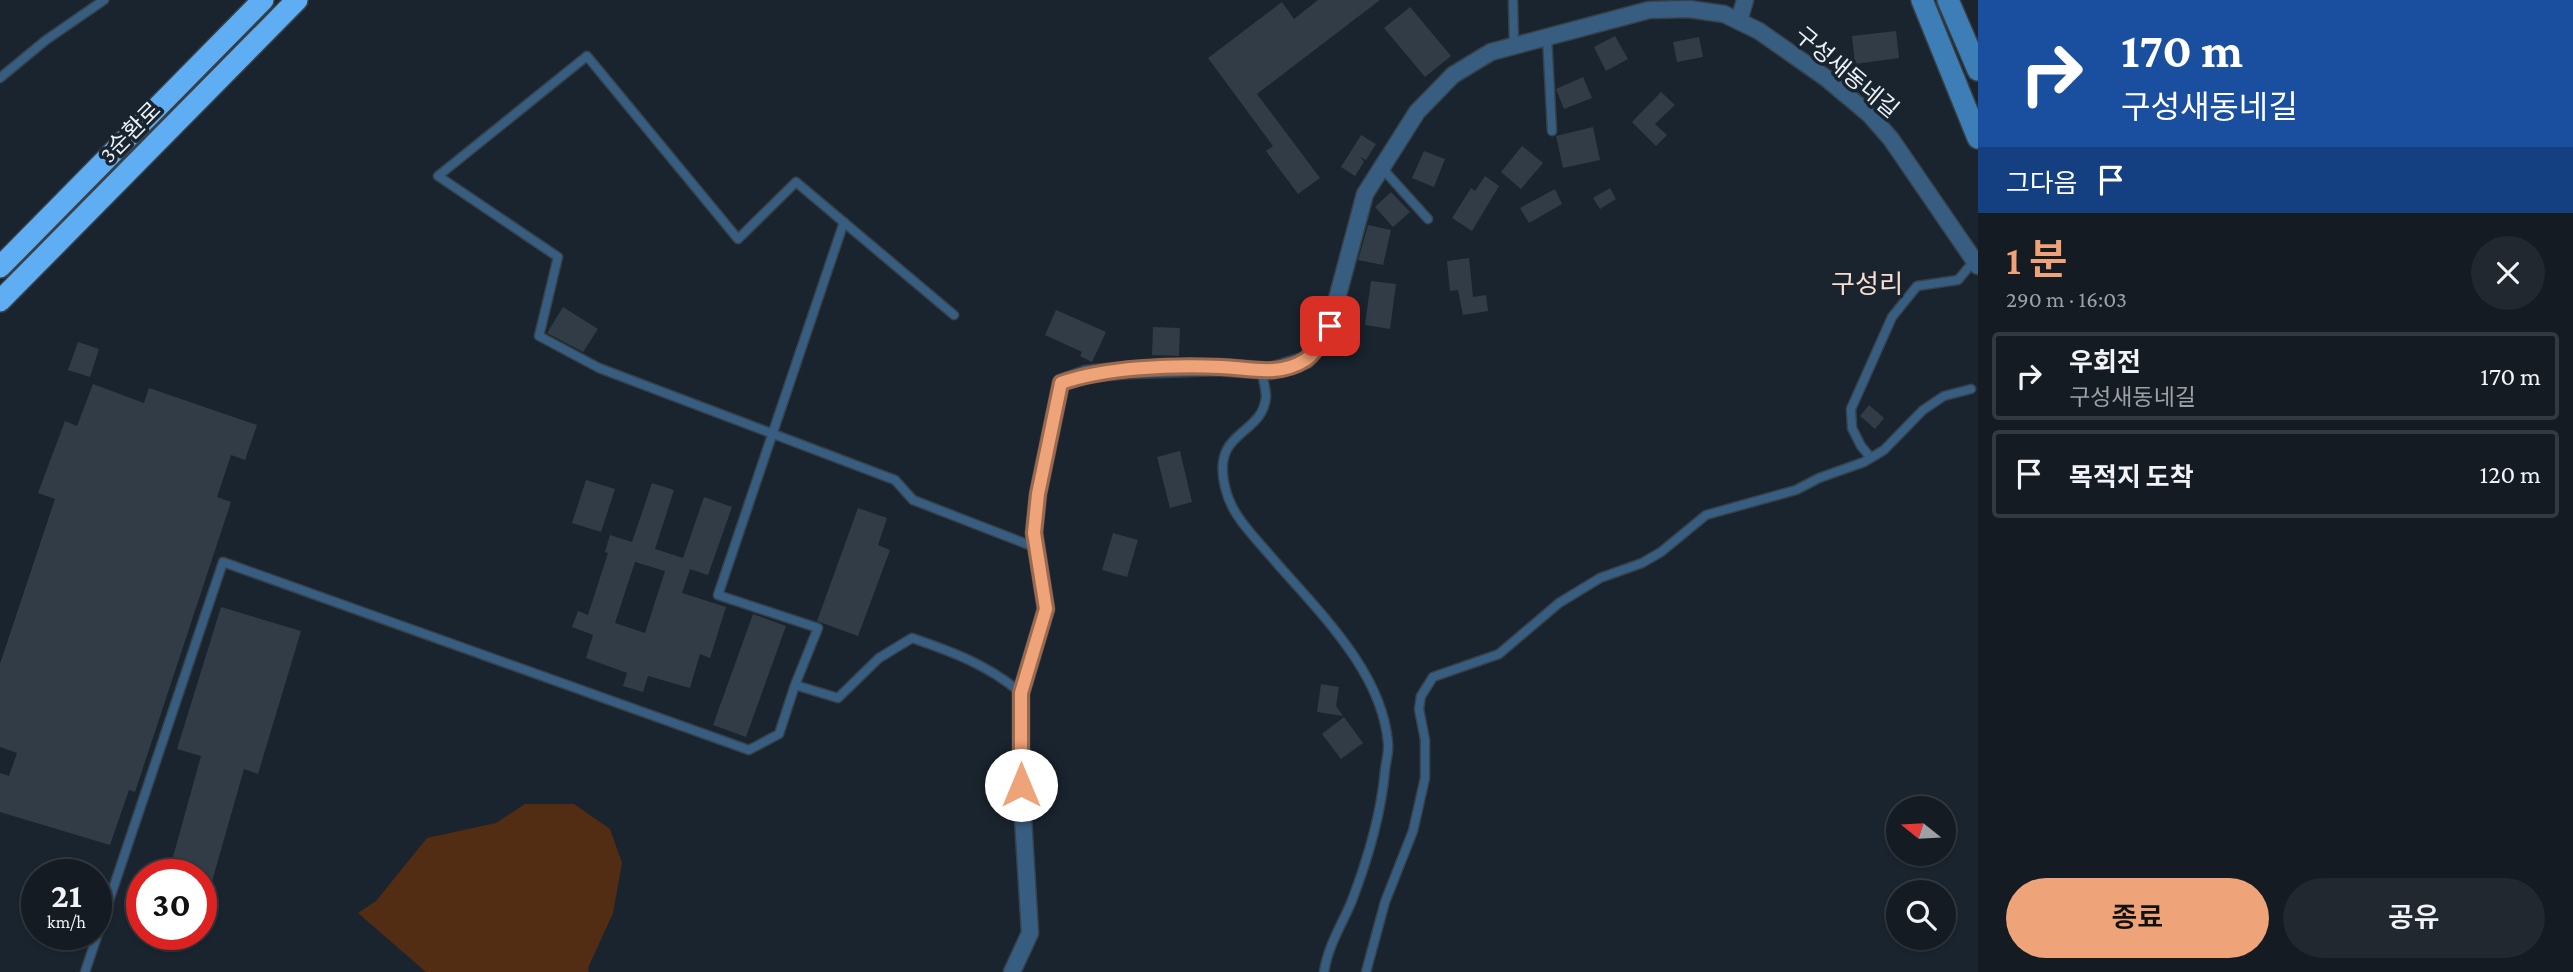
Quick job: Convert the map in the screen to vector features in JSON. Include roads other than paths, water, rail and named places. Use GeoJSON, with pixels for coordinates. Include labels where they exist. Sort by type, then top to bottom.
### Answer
{"type":"FeatureCollection","features":[{"type":"Feature","properties":{"kind":"highway","name":"3순환로"},"geometry":{"type":"LineString","coordinates":[[0,267],[263,0]]}},
{"type":"Feature","properties":{"kind":"highway","name":"3순환로"},"geometry":{"type":"LineString","coordinates":[[0,301],[297,0]]}},
{"type":"Feature","properties":{"kind":"main road"},"geometry":{"type":"LineString","coordinates":[[1922,0],[1978,138]]}},
{"type":"Feature","properties":{"kind":"main road"},"geometry":{"type":"LineString","coordinates":[[1948,0],[1978,70]]}},
{"type":"Feature","properties":{"kind":"street"},"geometry":{"type":"LineString","coordinates":[[1739,21],[1745,0]]}},
{"type":"Feature","properties":{"kind":"street","name":"구성새동네길"},"geometry":{"type":"LineString","coordinates":[[1012,972],[1030,933],[1021,785],[1021,693],[1046,609],[1034,533],[1038,494],[1061,383],[1087,374],[1128,370],[1219,367],[1271,371],[1306,360],[1330,326],[1365,194],[1417,111],[1453,75],[1491,52],[1649,10],[1689,9],[1724,14],[1759,30],[1815,70],[1870,115],[1891,139],[1976,264]]}},
{"type":"Feature","properties":{"kind":"lane"},"geometry":{"type":"LineString","coordinates":[[0,78],[46,40],[104,0]]}},
{"type":"Feature","properties":{"kind":"lane"},"geometry":{"type":"LineString","coordinates":[[1513,0],[1514,46]]}},
{"type":"Feature","properties":{"kind":"lane"},"geometry":{"type":"LineString","coordinates":[[1547,36],[1552,131]]}},
{"type":"Feature","properties":{"kind":"lane"},"geometry":{"type":"LineString","coordinates":[[954,315],[796,182],[738,239],[587,56],[438,176],[558,257],[539,336],[599,368],[895,480],[913,500],[1037,548]]}},
{"type":"Feature","properties":{"kind":"lane"},"geometry":{"type":"LineString","coordinates":[[1381,167],[1428,219]]}},
{"type":"Feature","properties":{"kind":"lane"},"geometry":{"type":"LineString","coordinates":[[85,972],[223,562],[749,750],[779,734],[818,628],[718,594],[844,222]]}},
{"type":"Feature","properties":{"kind":"lane"},"geometry":{"type":"LineString","coordinates":[[1871,457],[1861,446],[1852,428],[1851,409],[1892,317],[1917,286],[1958,280],[1976,264]]}},
{"type":"Feature","properties":{"kind":"lane"},"geometry":{"type":"LineString","coordinates":[[1261,370],[1266,397],[1261,410],[1226,447],[1220,467],[1230,506],[1285,574],[1330,622],[1353,657],[1379,706],[1388,743],[1383,797],[1371,850],[1350,905],[1331,944],[1324,972]]}},
{"type":"Feature","properties":{"kind":"lane"},"geometry":{"type":"LineString","coordinates":[[1366,972],[1385,902],[1413,831],[1424,778],[1425,740],[1419,709],[1421,696],[1433,677],[1499,654],[1559,603],[1600,578],[1642,564],[1706,515],[1796,490],[1871,457],[1884,450],[1923,410],[1944,396],[1971,389]]}},
{"type":"Feature","properties":{"kind":"lane"},"geometry":{"type":"LineString","coordinates":[[795,685],[838,698],[879,658],[912,638],[959,654],[998,673],[1021,693]]}},
{"type":"Feature","properties":{"kind":"district","name":"구성리"},"geometry":{"type":"Point","coordinates":[1867,284]}}]}
